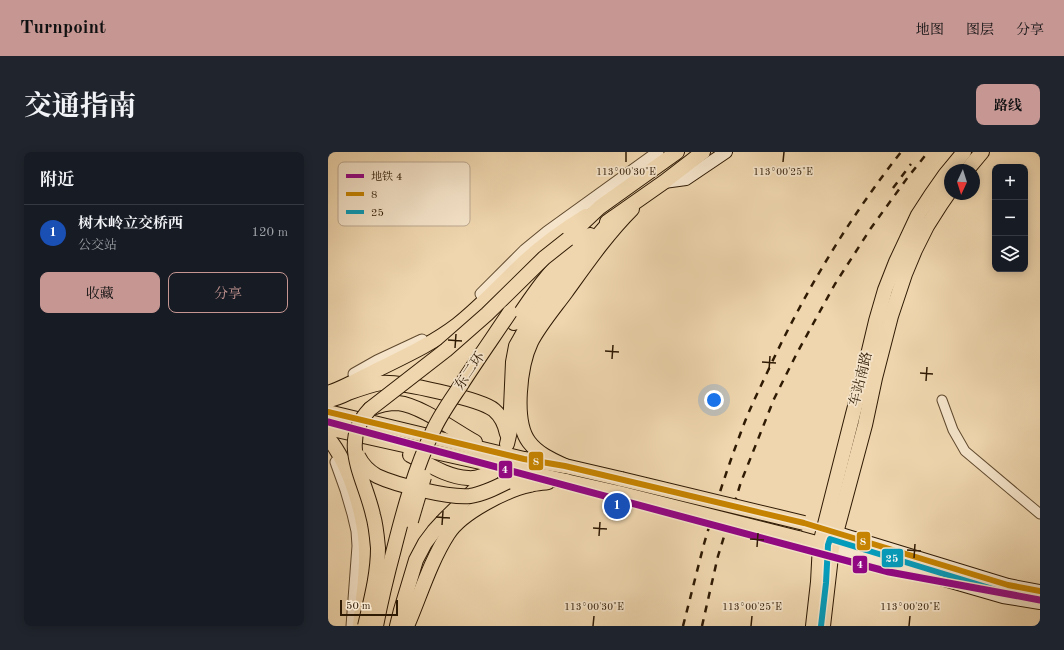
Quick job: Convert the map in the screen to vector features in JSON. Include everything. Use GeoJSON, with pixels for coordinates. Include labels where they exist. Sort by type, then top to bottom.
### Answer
{"type":"FeatureCollection","features":[{"type":"Feature","properties":{"kind":"main road"},"geometry":{"type":"LineString","coordinates":[[652,169],[667,152]]}},
{"type":"Feature","properties":{"kind":"main road","name":"东二环"},"geometry":{"type":"LineString","coordinates":[[376,626],[407,496],[417,466],[433,430],[466,376],[544,266],[583,223],[600,207],[677,152]]}},
{"type":"Feature","properties":{"kind":"main road","name":"东二环"},"geometry":{"type":"LineString","coordinates":[[385,626],[394,584],[422,482],[433,452],[452,415],[477,376],[541,285],[560,261],[575,247],[613,218],[703,152]]}},
{"type":"Feature","properties":{"kind":"main road"},"geometry":{"type":"LineString","coordinates":[[664,182],[686,179],[726,152]]}},
{"type":"Feature","properties":{"kind":"main road","name":"车站南路"},"geometry":{"type":"LineString","coordinates":[[813,626],[818,582],[830,531],[837,477],[876,320],[885,290],[896,262],[918,215],[945,175],[964,152]]}},
{"type":"Feature","properties":{"kind":"main road"},"geometry":{"type":"LineString","coordinates":[[972,164],[982,152]]}},
{"type":"Feature","properties":{"kind":"main road"},"geometry":{"type":"LineString","coordinates":[[644,196],[602,242],[532,341],[523,369],[520,412],[522,423],[529,442],[547,457],[565,466],[620,486],[1003,597],[1040,603]]}},
{"type":"Feature","properties":{"kind":"main road","name":"车站南路"},"geometry":{"type":"LineString","coordinates":[[830,531],[851,481],[886,334],[905,274],[927,226],[944,200]]}},
{"type":"Feature","properties":{"kind":"main road"},"geometry":{"type":"LineString","coordinates":[[328,393],[436,340],[475,310],[547,242],[600,207]]}},
{"type":"Feature","properties":{"kind":"main road"},"geometry":{"type":"LineString","coordinates":[[328,400],[382,383],[421,388],[482,404],[493,409],[505,426],[507,444],[510,431],[513,362],[516,346],[526,328],[563,276],[613,218]]}},
{"type":"Feature","properties":{"kind":"main road"},"geometry":{"type":"LineString","coordinates":[[365,626],[375,579],[378,547],[373,514],[356,460],[356,432],[359,424],[364,415],[370,409],[446,350],[487,314],[544,258],[568,239]]}},
{"type":"Feature","properties":{"kind":"main road"},"geometry":{"type":"LineString","coordinates":[[370,409],[397,403],[408,405],[433,417],[487,450]]}},
{"type":"Feature","properties":{"kind":"main road"},"geometry":{"type":"LineString","coordinates":[[328,412],[524,459],[565,466]]}},
{"type":"Feature","properties":{"kind":"main road"},"geometry":{"type":"LineString","coordinates":[[328,428],[566,481]]}},
{"type":"Feature","properties":{"kind":"main road"},"geometry":{"type":"LineString","coordinates":[[328,438],[335,446],[334,451],[355,494],[364,529],[366,553],[360,626]]}},
{"type":"Feature","properties":{"kind":"main road"},"geometry":{"type":"LineString","coordinates":[[375,439],[449,474],[468,478],[480,477],[495,470],[434,531],[425,544],[416,560],[400,610],[397,626]]}},
{"type":"Feature","properties":{"kind":"main road"},"geometry":{"type":"LineString","coordinates":[[355,448],[362,464],[376,475],[404,485],[432,492],[454,496],[481,494],[507,482],[521,478],[620,486],[804,523],[1008,585],[1040,591]]}},
{"type":"Feature","properties":{"kind":"main road"},"geometry":{"type":"LineString","coordinates":[[407,626],[440,548],[449,533],[457,524],[469,514],[488,502],[519,488],[547,482],[566,481]]}},
{"type":"Feature","properties":{"kind":"main road","name":"车站南路"},"geometry":{"type":"LineString","coordinates":[[823,626],[826,546]]}},
{"type":"Feature","properties":{"kind":"street"},"geometry":{"type":"LineString","coordinates":[[328,387],[436,333],[448,325],[466,310],[525,250],[547,232],[658,152]]}},
{"type":"Feature","properties":{"kind":"street"},"geometry":{"type":"LineString","coordinates":[[942,400],[953,430],[965,451],[1040,514]]}},
{"type":"Feature","properties":{"kind":"street"},"geometry":{"type":"LineString","coordinates":[[334,451],[353,514],[358,546],[352,626]]}},
{"type":"Feature","properties":{"kind":"railway"},"geometry":{"type":"LineString","coordinates":[[683,626],[704,544],[717,502],[741,432],[756,396],[801,305],[831,252],[865,201],[901,152]]}},
{"type":"Feature","properties":{"kind":"railway"},"geometry":{"type":"LineString","coordinates":[[702,626],[718,556],[741,482],[774,399],[797,353],[835,284],[871,228],[928,152]]}},
{"type":"Feature","properties":{"kind":"railway"},"geometry":{"type":"LineString","coordinates":[[893,188],[911,164]]}},
{"type":"Feature","properties":{"kind":"metro line","name":"4"},"geometry":{"type":"LineString","coordinates":[[328,422],[889,572],[1040,600]]}},
{"type":"Feature","properties":{"kind":"transit line","name":"8"},"geometry":{"type":"LineString","coordinates":[[328,412],[524,459],[565,466],[804,523],[1008,585],[1040,591]]}},
{"type":"Feature","properties":{"kind":"transit line","name":"25"},"geometry":{"type":"LineString","coordinates":[[821,626],[826,583],[828,545],[830,539],[1006,593],[1039,599]]}},
{"type":"Feature","properties":{"kind":"place","name":"树木岭立交桥西"},"geometry":{"type":"Point","coordinates":[617,506]}}]}
